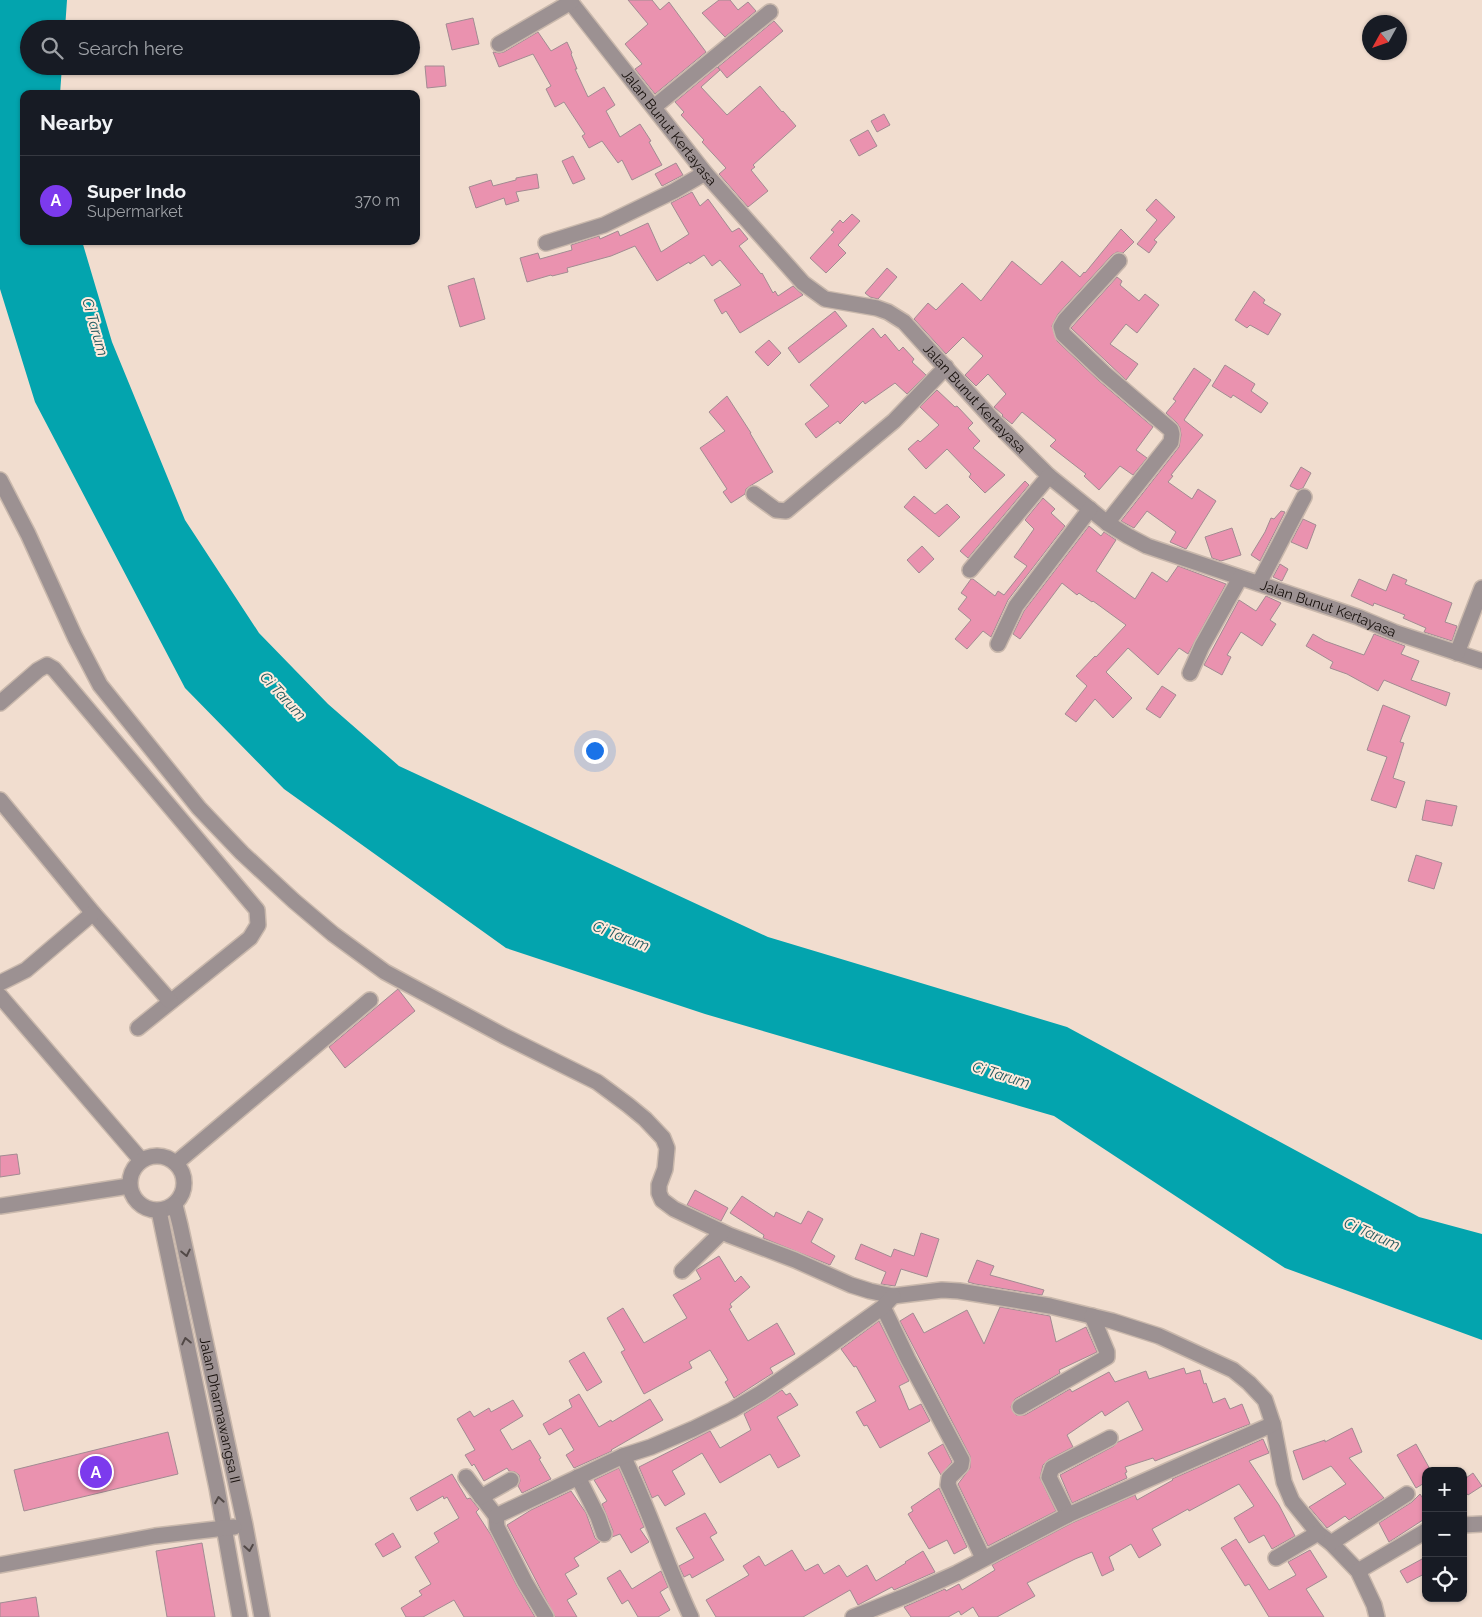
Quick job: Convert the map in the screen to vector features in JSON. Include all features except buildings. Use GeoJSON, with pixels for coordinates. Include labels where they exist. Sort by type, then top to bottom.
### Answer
{"type":"FeatureCollection","features":[{"type":"Feature","properties":{"kind":"street"},"geometry":{"type":"LineString","coordinates":[[499,44],[570,1]]}},
{"type":"Feature","properties":{"kind":"street","name":"Jalan Bunut Kertayasa"},"geometry":{"type":"LineString","coordinates":[[570,1],[705,174],[804,283],[826,299],[877,308],[888,312],[904,322],[995,422],[1049,476],[1107,523],[1147,546],[1358,616],[1394,632],[1457,654],[1482,660]]}},
{"type":"Feature","properties":{"kind":"street"},"geometry":{"type":"LineString","coordinates":[[654,107],[770,12]]}},
{"type":"Feature","properties":{"kind":"street"},"geometry":{"type":"LineString","coordinates":[[546,242],[604,225],[705,174]]}},
{"type":"Feature","properties":{"kind":"street"},"geometry":{"type":"LineString","coordinates":[[1107,523],[1171,442],[1172,434],[1171,430],[1063,334],[1061,327],[1065,320],[1119,261]]}},
{"type":"Feature","properties":{"kind":"street"},"geometry":{"type":"LineString","coordinates":[[754,494],[776,510],[786,511],[894,421],[946,367]]}},
{"type":"Feature","properties":{"kind":"street"},"geometry":{"type":"LineString","coordinates":[[970,570],[1049,476]]}},
{"type":"Feature","properties":{"kind":"street"},"geometry":{"type":"LineString","coordinates":[[0,480],[100,685],[199,808],[242,853],[326,928],[385,972],[506,1037],[598,1082],[628,1104],[663,1138],[667,1148],[665,1168],[659,1185],[659,1193],[662,1200],[674,1209],[722,1232],[795,1260],[888,1301],[908,1359],[962,1460],[961,1466],[949,1478],[948,1485],[983,1558]]}},
{"type":"Feature","properties":{"kind":"street"},"geometry":{"type":"LineString","coordinates":[[1259,583],[1304,497]]}},
{"type":"Feature","properties":{"kind":"street"},"geometry":{"type":"LineString","coordinates":[[998,644],[1016,606],[1090,509]]}},
{"type":"Feature","properties":{"kind":"street"},"geometry":{"type":"LineString","coordinates":[[1190,673],[1202,646],[1240,578]]}},
{"type":"Feature","properties":{"kind":"street"},"geometry":{"type":"LineString","coordinates":[[1457,654],[1482,588]]}},
{"type":"Feature","properties":{"kind":"street"},"geometry":{"type":"LineString","coordinates":[[0,703],[38,670],[47,665],[54,669],[257,910],[258,925],[250,938],[138,1028]]}},
{"type":"Feature","properties":{"kind":"street"},"geometry":{"type":"LineString","coordinates":[[0,800],[170,1001]]}},
{"type":"Feature","properties":{"kind":"street"},"geometry":{"type":"LineString","coordinates":[[93,912],[26,970],[2,1002],[141,1160]]}},
{"type":"Feature","properties":{"kind":"street"},"geometry":{"type":"LineString","coordinates":[[0,983],[26,970]]}},
{"type":"Feature","properties":{"kind":"street"},"geometry":{"type":"LineString","coordinates":[[176,1163],[370,1000]]}},
{"type":"Feature","properties":{"kind":"street"},"geometry":{"type":"LineString","coordinates":[[152,1156],[165,1156],[176,1163],[184,1175],[184,1192],[175,1205],[159,1211],[145,1209],[134,1200],[129,1186],[130,1176],[134,1167],[141,1160],[152,1156]]}},
{"type":"Feature","properties":{"kind":"street"},"geometry":{"type":"LineString","coordinates":[[0,1206],[129,1186]]}},
{"type":"Feature","properties":{"kind":"street","name":"Jalan Dharmawangsa II"},"geometry":{"type":"LineString","coordinates":[[175,1205],[245,1525],[262,1617]]}},
{"type":"Feature","properties":{"kind":"street","name":"Jalan Dharmawangsa II"},"geometry":{"type":"LineString","coordinates":[[159,1211],[224,1529],[240,1617]]}},
{"type":"Feature","properties":{"kind":"street"},"geometry":{"type":"LineString","coordinates":[[682,1270],[722,1232]]}},
{"type":"Feature","properties":{"kind":"street"},"geometry":{"type":"LineString","coordinates":[[496,1516],[623,1456],[651,1447],[693,1429],[754,1397],[819,1353],[888,1301],[942,1290],[959,1291],[1050,1306],[1092,1316],[1159,1336],[1234,1370],[1265,1400],[1273,1424],[1284,1482],[1292,1501],[1318,1533],[1332,1543],[1358,1571],[1374,1605],[1376,1617]]}},
{"type":"Feature","properties":{"kind":"street"},"geometry":{"type":"LineString","coordinates":[[1020,1407],[1107,1357],[1107,1352],[1092,1316]]}},
{"type":"Feature","properties":{"kind":"street"},"geometry":{"type":"LineString","coordinates":[[853,1617],[949,1577],[1068,1515],[1273,1424]]}},
{"type":"Feature","properties":{"kind":"street"},"geometry":{"type":"LineString","coordinates":[[1068,1515],[1048,1477],[1049,1472],[1052,1468],[1110,1438]]}},
{"type":"Feature","properties":{"kind":"street"},"geometry":{"type":"LineString","coordinates":[[623,1456],[636,1482],[673,1579],[691,1617]]}},
{"type":"Feature","properties":{"kind":"street"},"geometry":{"type":"LineString","coordinates":[[466,1477],[496,1516],[497,1527],[525,1582],[546,1617]]}},
{"type":"Feature","properties":{"kind":"street"},"geometry":{"type":"LineString","coordinates":[[578,1477],[595,1510],[604,1534]]}},
{"type":"Feature","properties":{"kind":"street"},"geometry":{"type":"LineString","coordinates":[[481,1497],[511,1480]]}},
{"type":"Feature","properties":{"kind":"street"},"geometry":{"type":"LineString","coordinates":[[1332,1543],[1407,1494]]}},
{"type":"Feature","properties":{"kind":"street"},"geometry":{"type":"LineString","coordinates":[[1467,1525],[1482,1524]]}},
{"type":"Feature","properties":{"kind":"street"},"geometry":{"type":"LineString","coordinates":[[0,1564],[155,1536],[245,1525]]}},
{"type":"Feature","properties":{"kind":"street"},"geometry":{"type":"LineString","coordinates":[[1276,1558],[1318,1533]]}},
{"type":"Feature","properties":{"kind":"street"},"geometry":{"type":"LineString","coordinates":[[1358,1571],[1422,1533]]}},
{"type":"Feature","properties":{"kind":"water","name":"Ci Tarum"},"geometry":{"type":"Polygon","coordinates":[[[0,0],[67,0],[66,20],[20,20],[20,75],[61,75],[60,90],[20,90],[20,245],[83,245],[112,342],[185,520],[259,633],[328,704],[399,766],[768,937],[1067,1027],[1419,1217],[1482,1234],[1482,1340],[1285,1268],[1054,1116],[705,1014],[506,948],[284,789],[185,688],[35,402],[0,289],[0,0]]]}},
{"type":"Feature","properties":{"kind":"place","name":"Super Indo"},"geometry":{"type":"Point","coordinates":[96,1472]}}]}
